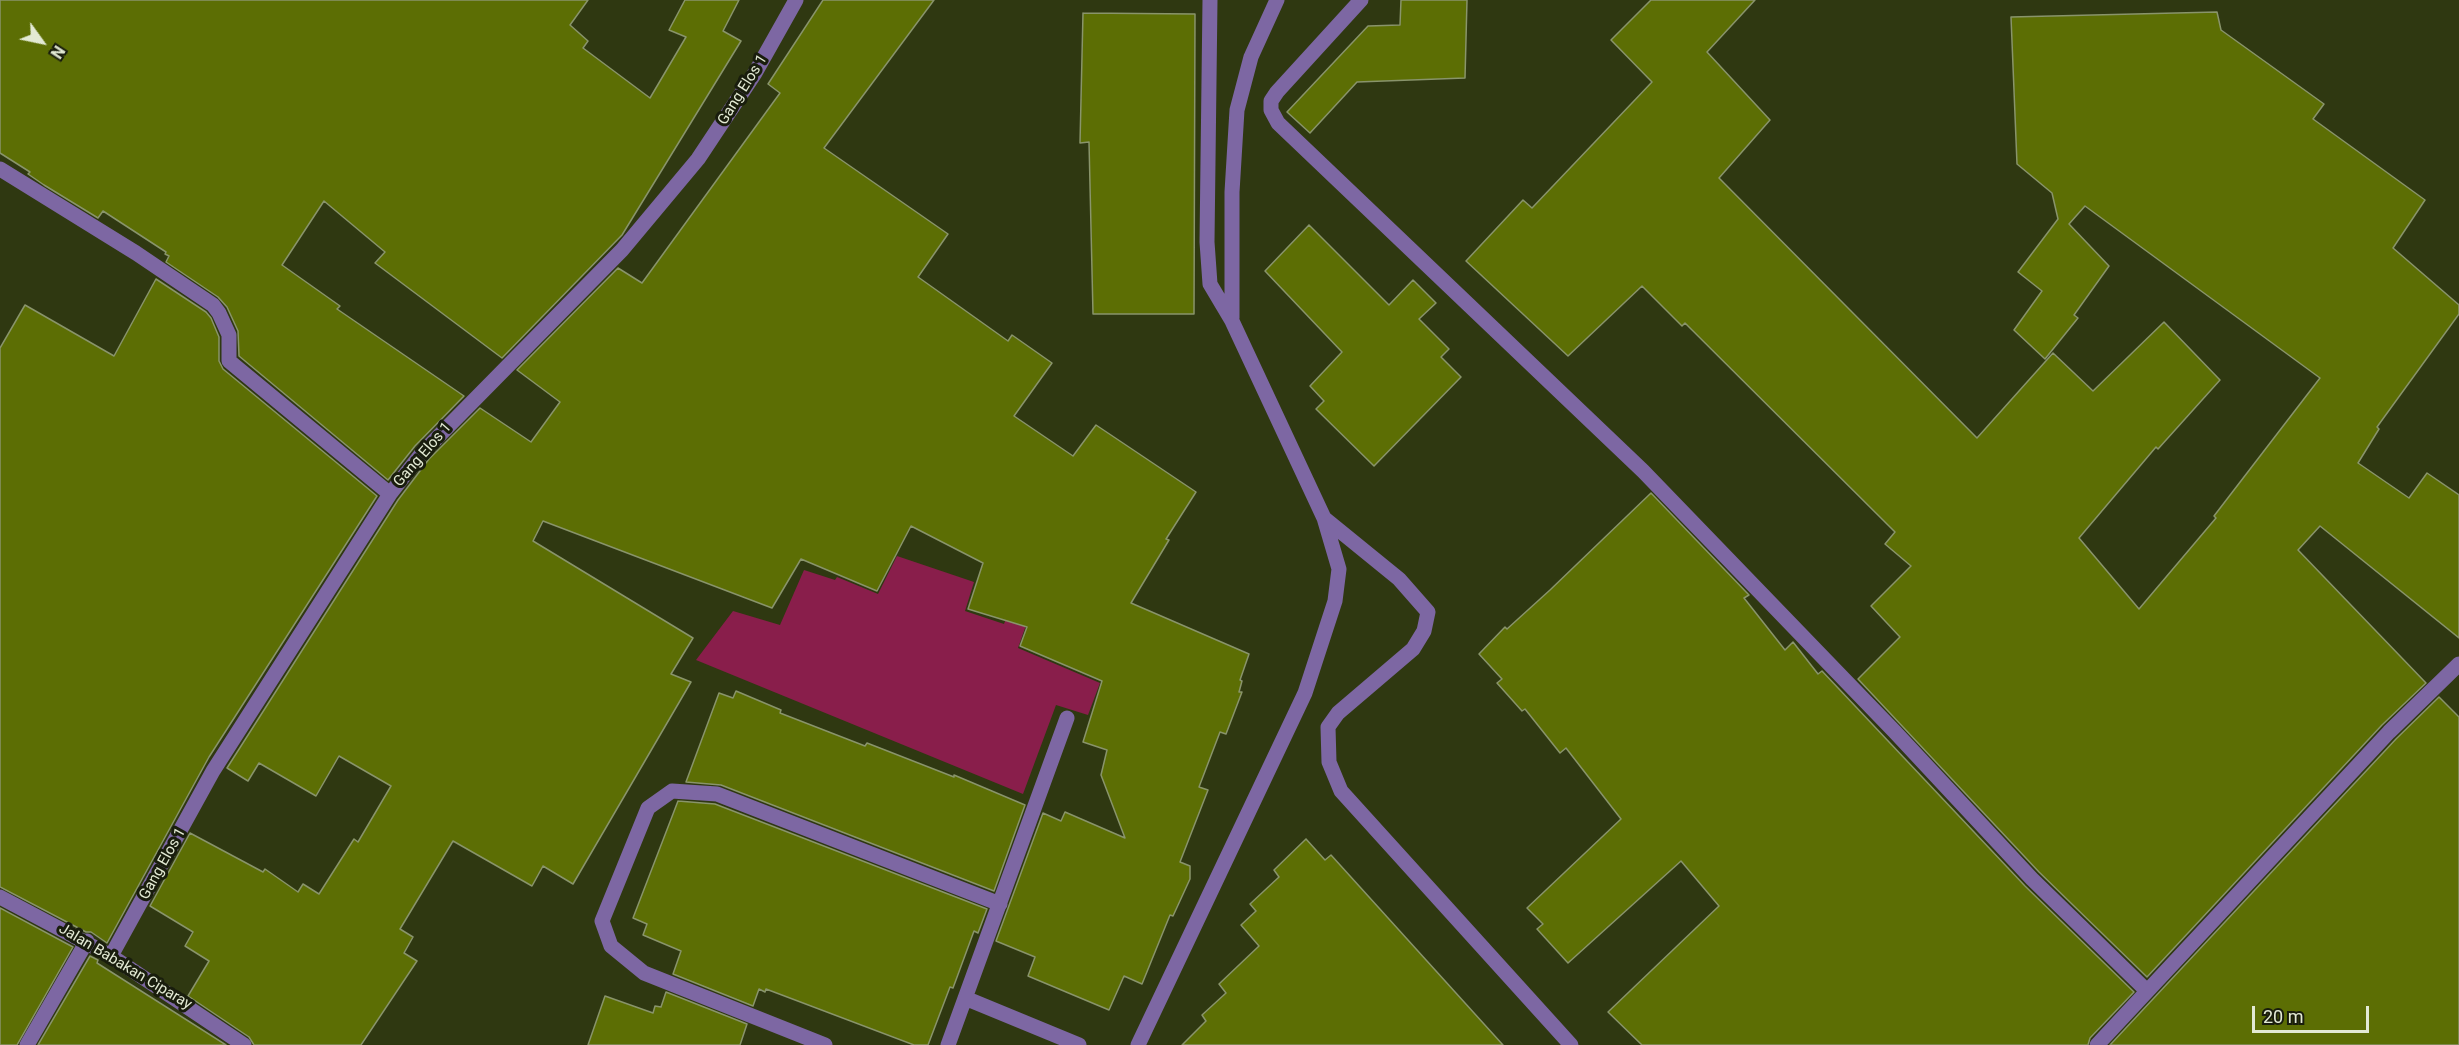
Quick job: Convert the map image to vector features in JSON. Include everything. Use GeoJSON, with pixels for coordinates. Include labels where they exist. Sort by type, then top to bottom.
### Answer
{"type":"FeatureCollection","features":[{"type":"Feature","properties":{"kind":"street","name":"Gang Elos 1"},"geometry":{"type":"LineString","coordinates":[[111,956],[213,771],[390,494],[422,453],[622,250],[698,159],[756,73],[796,0]]}},
{"type":"Feature","properties":{"kind":"street"},"geometry":{"type":"LineString","coordinates":[[1138,1045],[1305,693],[1335,601],[1339,569],[1324,518],[1232,321],[1210,284],[1207,242],[1210,0]]}},
{"type":"Feature","properties":{"kind":"street"},"geometry":{"type":"LineString","coordinates":[[1232,321],[1232,192],[1237,110],[1251,57],[1276,0]]}},
{"type":"Feature","properties":{"kind":"street"},"geometry":{"type":"LineString","coordinates":[[1361,0],[1277,92],[1271,101],[1271,110],[1278,123],[1643,471],[1896,732],[2032,879],[2146,990]]}},
{"type":"Feature","properties":{"kind":"street"},"geometry":{"type":"LineString","coordinates":[[0,169],[136,253],[213,304],[229,336],[229,361],[390,494]]}},
{"type":"Feature","properties":{"kind":"street"},"geometry":{"type":"LineString","coordinates":[[1324,518],[1399,579],[1428,612],[1424,631],[1413,649],[1338,712],[1328,727],[1329,762],[1341,791],[1571,1045]]}},
{"type":"Feature","properties":{"kind":"street"},"geometry":{"type":"LineString","coordinates":[[2097,1045],[2146,990],[2390,732],[2459,664]]}},
{"type":"Feature","properties":{"kind":"street"},"geometry":{"type":"LineString","coordinates":[[948,1045],[1067,718]]}},
{"type":"Feature","properties":{"kind":"street"},"geometry":{"type":"LineString","coordinates":[[825,1045],[644,973],[611,946],[602,921],[648,808],[672,791],[717,794],[1000,904]]}},
{"type":"Feature","properties":{"kind":"street","name":"Jalan Babakan Ciparay"},"geometry":{"type":"LineString","coordinates":[[0,897],[87,941],[244,1045]]}},
{"type":"Feature","properties":{"kind":"street"},"geometry":{"type":"LineString","coordinates":[[27,1045],[87,941]]}},
{"type":"Feature","properties":{"kind":"street"},"geometry":{"type":"LineString","coordinates":[[965,998],[1079,1045]]}},
{"type":"Feature","properties":{"kind":"shaded area"},"geometry":{"type":"Polygon","coordinates":[[[897,556],[974,582],[965,611],[1004,624],[1017,587],[1037,594],[1018,648],[1100,683],[1088,715],[1056,705],[1023,794],[696,660],[733,611],[780,625],[804,570],[835,580],[837,577],[878,594],[897,556]]]}},
{"type":"Feature","properties":{"kind":"building"},"geometry":{"type":"Polygon","coordinates":[[[0,0],[588,0],[570,25],[588,41],[583,48],[650,98],[686,37],[669,30],[685,0],[739,0],[723,31],[741,41],[622,235],[502,358],[375,263],[385,252],[324,201],[282,265],[340,306],[337,309],[464,396],[415,446],[388,480],[239,356],[238,331],[227,307],[218,297],[166,262],[169,256],[165,254],[166,252],[103,211],[98,218],[44,185],[28,174],[30,172],[0,153],[0,0]]]}},
{"type":"Feature","properties":{"kind":"building"},"geometry":{"type":"Polygon","coordinates":[[[823,0],[934,0],[824,148],[948,234],[918,277],[1008,341],[1012,335],[1052,363],[1014,416],[1073,456],[1096,425],[1196,492],[1166,539],[1169,540],[1131,603],[1249,654],[1240,680],[1242,681],[1239,692],[1242,692],[1226,734],[1220,732],[1199,787],[1208,790],[1180,862],[1190,866],[1190,879],[1173,916],[1170,915],[1142,984],[1124,976],[1109,1010],[1028,976],[1035,957],[996,941],[1043,813],[1061,821],[1065,812],[1125,838],[1101,775],[1107,750],[1083,742],[1102,681],[1020,646],[1027,627],[968,609],[983,563],[911,526],[877,591],[801,559],[772,608],[543,521],[533,541],[693,638],[671,674],[691,682],[573,884],[543,866],[532,886],[453,841],[400,929],[413,937],[404,953],[417,961],[361,1045],[254,1045],[249,1037],[188,996],[209,961],[185,946],[193,932],[150,906],[190,833],[263,872],[265,869],[298,892],[303,884],[319,894],[354,839],[358,842],[391,786],[339,756],[316,796],[259,763],[248,781],[227,768],[398,500],[429,459],[480,408],[531,442],[560,402],[517,370],[618,268],[642,283],[780,93],[768,84],[823,0]]]}},
{"type":"Feature","properties":{"kind":"building"},"geometry":{"type":"Polygon","coordinates":[[[1401,0],[1467,0],[1465,78],[1357,82],[1310,133],[1287,112],[1368,26],[1400,25],[1401,0]]]}},
{"type":"Feature","properties":{"kind":"building"},"geometry":{"type":"Polygon","coordinates":[[[1651,0],[1755,0],[1707,52],[1770,120],[1719,178],[1977,438],[2053,353],[2093,391],[2164,322],[2220,380],[2158,449],[2156,447],[2079,538],[2139,609],[2216,518],[2214,516],[2320,378],[2085,206],[2069,224],[2109,266],[2074,315],[2078,318],[2045,359],[2014,330],[2042,291],[2018,272],[2058,219],[2052,193],[2017,164],[2011,17],[2217,12],[2221,30],[2324,104],[2313,119],[2425,200],[2393,248],[2459,305],[2459,314],[2377,427],[2379,429],[2358,463],[2409,498],[2427,473],[2459,495],[2459,638],[2320,526],[2298,550],[2426,683],[2382,725],[2147,977],[2039,872],[1858,679],[1900,637],[1871,606],[1911,566],[1885,544],[1895,532],[1685,323],[1682,326],[1642,286],[1568,356],[1466,261],[1523,200],[1532,208],[1652,82],[1611,40],[1651,0]]]}},
{"type":"Feature","properties":{"kind":"building"},"geometry":{"type":"Polygon","coordinates":[[[1083,13],[1195,14],[1194,314],[1093,314],[1089,142],[1080,143],[1083,13]]]}},
{"type":"Feature","properties":{"kind":"building"},"geometry":{"type":"Polygon","coordinates":[[[1309,225],[1389,305],[1413,280],[1436,303],[1419,319],[1449,349],[1441,357],[1461,377],[1374,466],[1316,409],[1324,401],[1310,386],[1342,352],[1265,271],[1309,225]]]}},
{"type":"Feature","properties":{"kind":"building"},"geometry":{"type":"Polygon","coordinates":[[[156,279],[206,312],[211,318],[219,337],[219,361],[223,369],[377,496],[209,757],[107,943],[91,932],[86,932],[0,887],[0,348],[25,305],[114,356],[156,279]]]}},
{"type":"Feature","properties":{"kind":"building"},"geometry":{"type":"Polygon","coordinates":[[[1651,493],[1749,595],[1744,598],[1785,650],[1793,642],[1818,674],[1822,671],[2025,886],[2134,992],[2090,1038],[2088,1045],[1642,1045],[1608,1012],[1719,906],[1681,861],[1568,963],[1537,929],[1543,924],[1527,908],[1621,819],[1566,748],[1560,753],[1525,709],[1522,711],[1497,683],[1502,679],[1479,654],[1505,627],[1507,629],[1550,590],[1651,493]]]}},
{"type":"Feature","properties":{"kind":"building"},"geometry":{"type":"Polygon","coordinates":[[[736,691],[781,710],[780,713],[865,746],[867,743],[954,777],[954,775],[1025,805],[994,891],[721,785],[686,782],[719,693],[733,698],[736,691]]]}},
{"type":"Feature","properties":{"kind":"building"},"geometry":{"type":"Polygon","coordinates":[[[2439,697],[2459,717],[2459,1045],[2110,1045],[2396,739],[2439,697]]]}},
{"type":"Feature","properties":{"kind":"building"},"geometry":{"type":"Polygon","coordinates":[[[678,801],[715,804],[987,909],[978,933],[974,931],[953,988],[950,987],[928,1045],[914,1045],[766,989],[765,992],[759,989],[753,1006],[673,974],[681,951],[643,935],[647,924],[633,918],[678,801]]]}},
{"type":"Feature","properties":{"kind":"building"},"geometry":{"type":"Polygon","coordinates":[[[1306,839],[1325,860],[1331,855],[1503,1045],[1182,1045],[1206,1021],[1202,1015],[1226,993],[1219,984],[1259,946],[1241,925],[1256,911],[1250,904],[1279,877],[1274,870],[1306,839]]]}},
{"type":"Feature","properties":{"kind":"building"},"geometry":{"type":"Polygon","coordinates":[[[0,908],[73,947],[17,1045],[0,1045],[0,908]]]}},
{"type":"Feature","properties":{"kind":"building"},"geometry":{"type":"Polygon","coordinates":[[[90,956],[98,960],[97,963],[226,1045],[38,1045],[90,956]]]}},
{"type":"Feature","properties":{"kind":"building"},"geometry":{"type":"Polygon","coordinates":[[[666,992],[747,1024],[740,1045],[588,1045],[605,996],[653,1013],[655,1006],[661,1007],[666,992]]]}}]}
